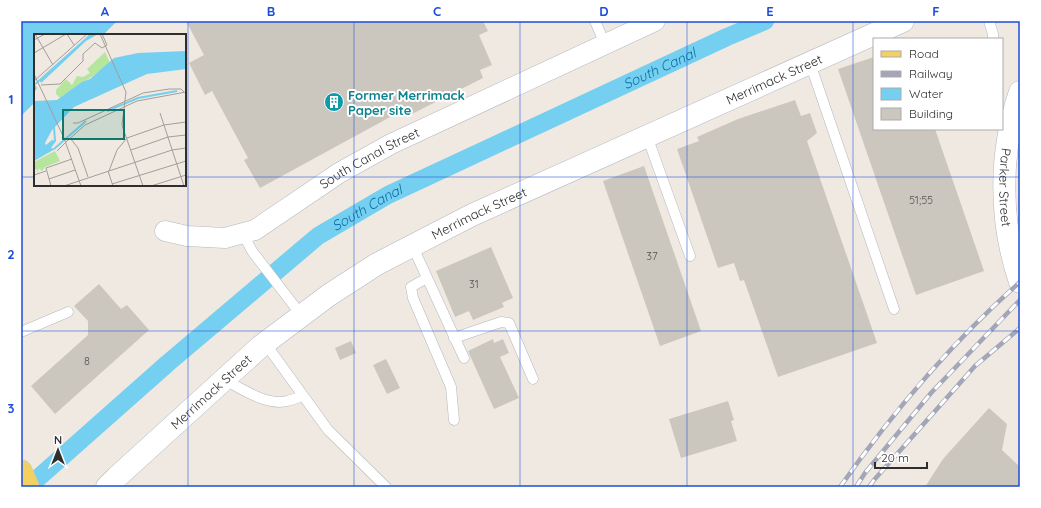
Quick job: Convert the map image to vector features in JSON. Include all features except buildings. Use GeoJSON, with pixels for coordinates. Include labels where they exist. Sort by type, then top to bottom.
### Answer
{"type":"FeatureCollection","features":[{"type":"Feature","properties":{"kind":"main road","name":"Merrimack Street"},"geometry":{"type":"LineString","coordinates":[[116,484],[265,343],[329,295],[377,264],[472,215],[903,21]]}},
{"type":"Feature","properties":{"kind":"main road","name":"Parker Street"},"geometry":{"type":"LineString","coordinates":[[1020,92],[1012,118],[1008,140],[1004,172],[1003,202],[1013,262],[1020,282]]}},
{"type":"Feature","properties":{"kind":"main road"},"geometry":{"type":"LineString","coordinates":[[21,471],[28,487]]}},
{"type":"Feature","properties":{"kind":"street","name":"South Canal Street"},"geometry":{"type":"LineString","coordinates":[[165,231],[187,236],[225,238],[247,242],[255,230],[339,173],[391,144],[655,21]]}},
{"type":"Feature","properties":{"kind":"lane"},"geometry":{"type":"LineString","coordinates":[[594,21],[605,44]]}},
{"type":"Feature","properties":{"kind":"lane"},"geometry":{"type":"LineString","coordinates":[[989,21],[993,38]]}},
{"type":"Feature","properties":{"kind":"lane"},"geometry":{"type":"LineString","coordinates":[[810,63],[894,309]]}},
{"type":"Feature","properties":{"kind":"lane"},"geometry":{"type":"LineString","coordinates":[[647,136],[690,256]]}},
{"type":"Feature","properties":{"kind":"lane"},"geometry":{"type":"LineString","coordinates":[[247,242],[302,316]]}},
{"type":"Feature","properties":{"kind":"lane"},"geometry":{"type":"LineString","coordinates":[[412,245],[464,358]]}},
{"type":"Feature","properties":{"kind":"lane"},"geometry":{"type":"LineString","coordinates":[[427,278],[411,287],[413,298],[451,387],[454,420]]}},
{"type":"Feature","properties":{"kind":"lane"},"geometry":{"type":"LineString","coordinates":[[21,332],[68,312]]}},
{"type":"Feature","properties":{"kind":"lane"},"geometry":{"type":"LineString","coordinates":[[454,338],[501,322],[509,323],[533,379]]}},
{"type":"Feature","properties":{"kind":"lane"},"geometry":{"type":"LineString","coordinates":[[265,343],[328,430],[386,487]]}},
{"type":"Feature","properties":{"kind":"lane"},"geometry":{"type":"LineString","coordinates":[[225,380],[249,393],[267,400],[285,402],[302,396]]}},
{"type":"Feature","properties":{"kind":"water"},"geometry":{"type":"Polygon","coordinates":[[[21,21],[117,21],[104,34],[34,34],[34,103],[21,116],[21,21]]]}},
{"type":"Feature","properties":{"kind":"waterway","name":"South Canal"},"geometry":{"type":"LineString","coordinates":[[28,487],[168,363],[318,236],[388,195],[727,37],[765,21]]}},
{"type":"Feature","properties":{"kind":"railway"},"geometry":{"type":"LineString","coordinates":[[840,487],[860,459],[924,379],[970,329],[1020,282]]}},
{"type":"Feature","properties":{"kind":"railway"},"geometry":{"type":"LineString","coordinates":[[856,487],[865,473],[931,393],[1020,300]]}},
{"type":"Feature","properties":{"kind":"railway"},"geometry":{"type":"LineString","coordinates":[[869,487],[975,366],[1020,328]]}},
{"type":"Feature","properties":{"kind":"place","name":"Former Merrimack Paper site"},"geometry":{"type":"Point","coordinates":[334,102]}}]}
